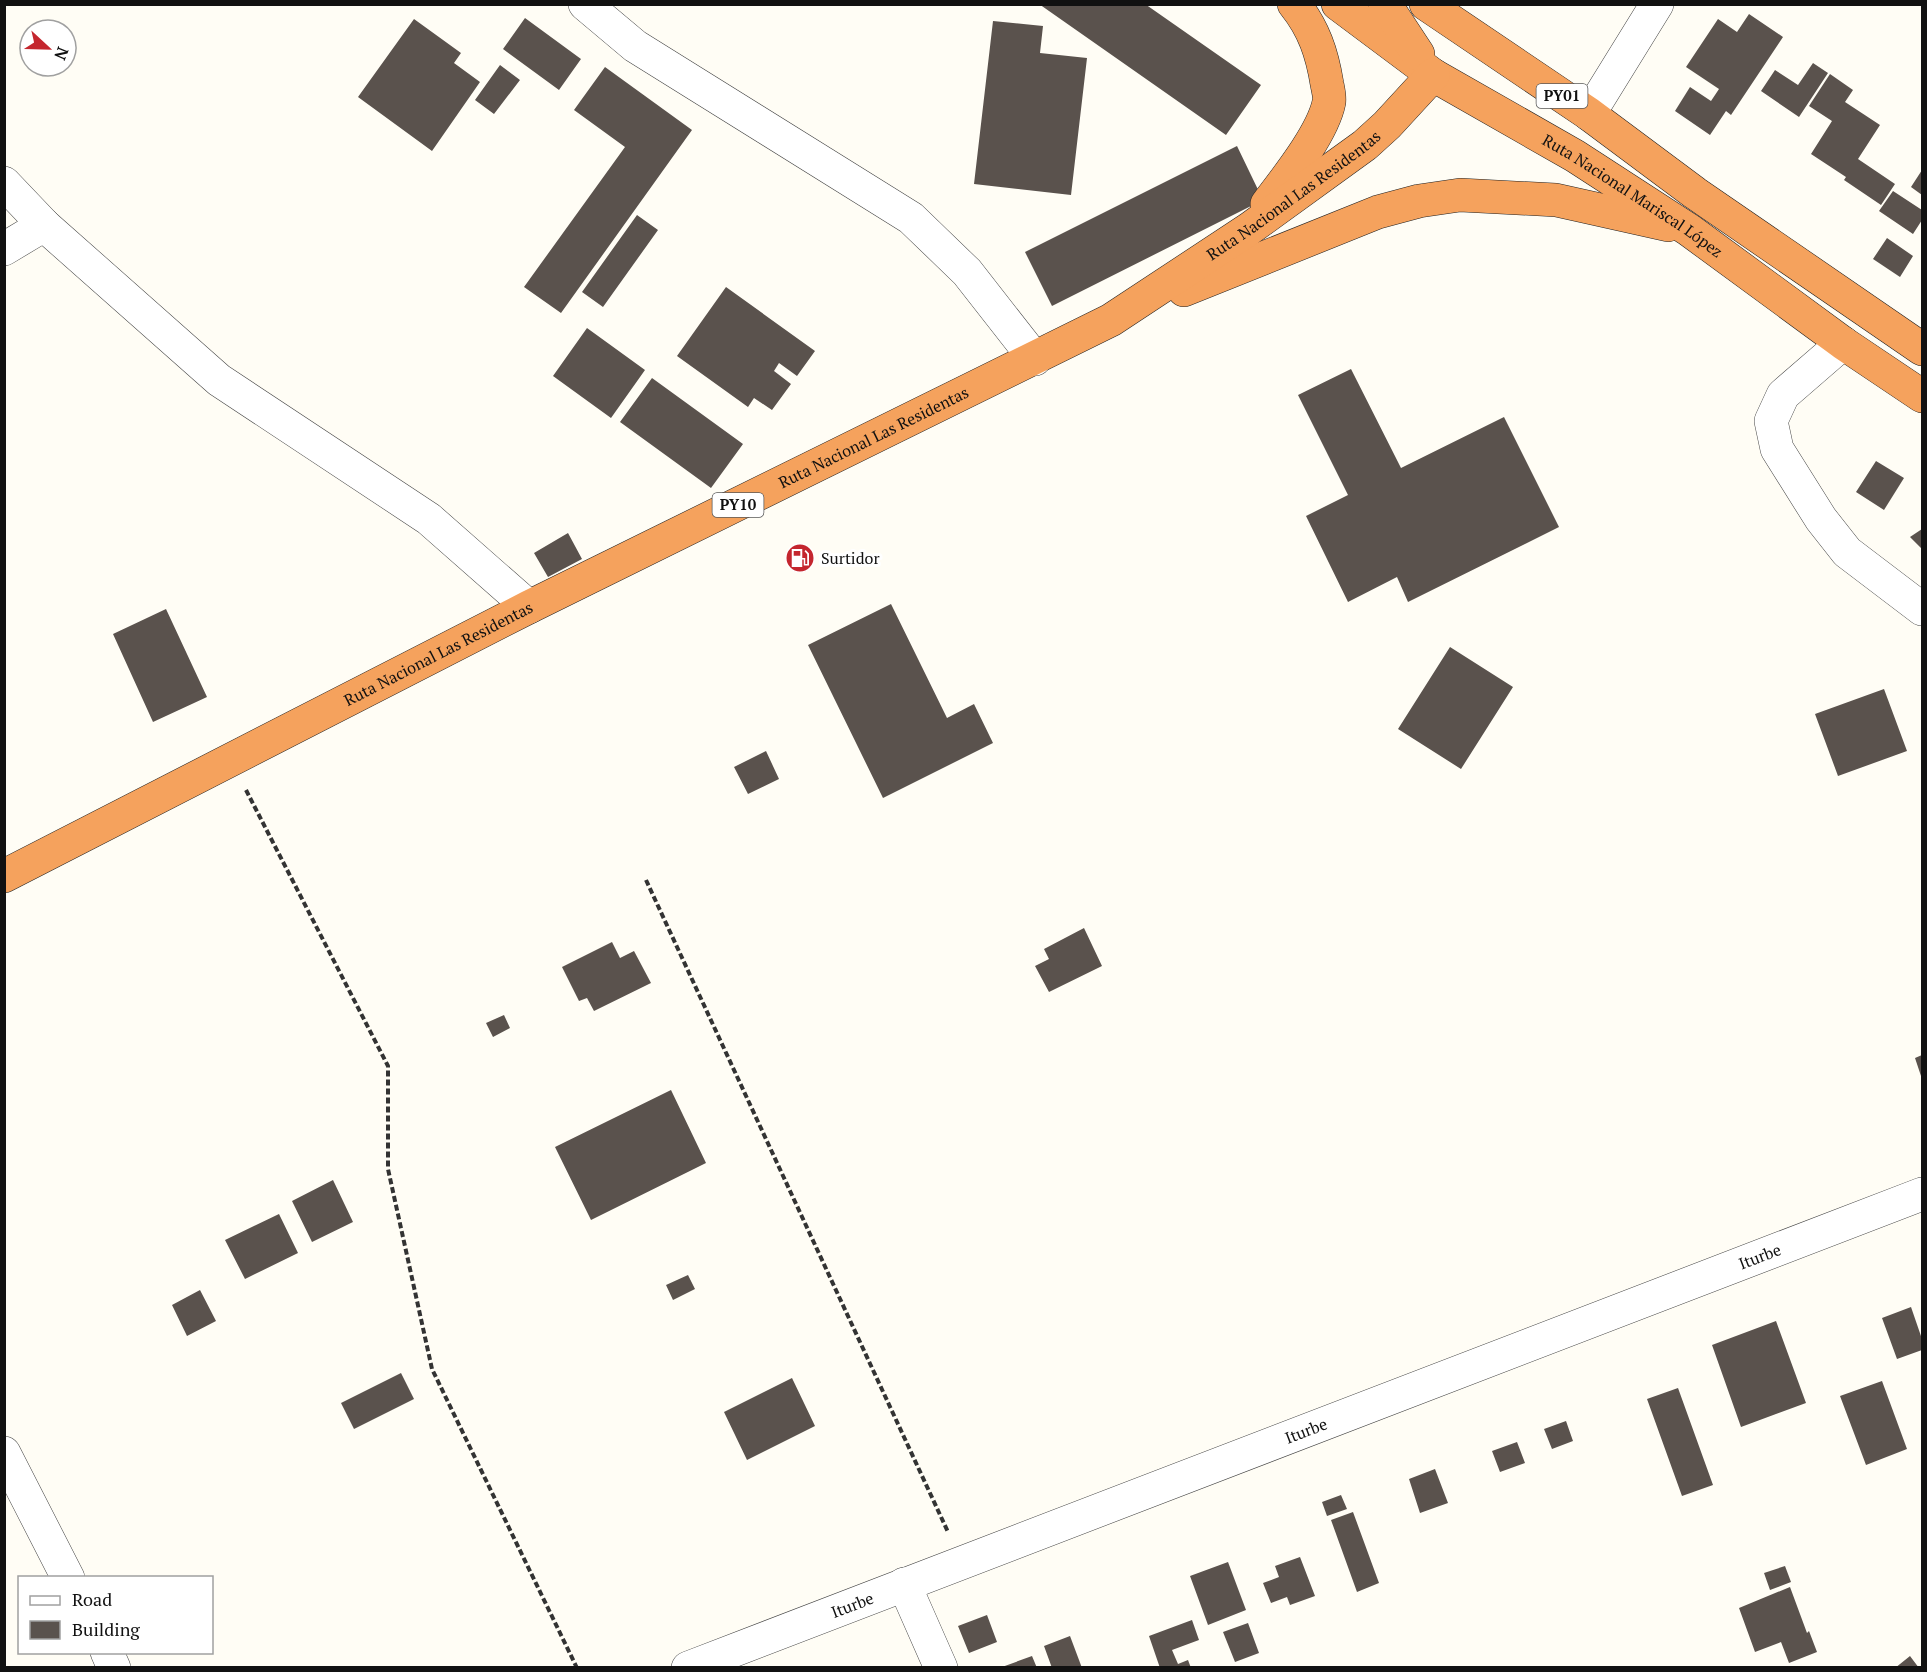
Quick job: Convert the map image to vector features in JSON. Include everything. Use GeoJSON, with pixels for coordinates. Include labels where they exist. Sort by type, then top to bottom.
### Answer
{"type":"FeatureCollection","features":[{"type":"Feature","properties":{"kind":"highway"},"geometry":{"type":"LineString","coordinates":[[1250,229],[1292,171],[1317,131],[1329,101],[1318,43],[1293,4]]}},
{"type":"Feature","properties":{"kind":"highway","name":"Ruta Nacional Mariscal López"},"geometry":{"type":"LineString","coordinates":[[1338,4],[1433,75],[1575,156],[1689,230],[1843,343],[1923,396]]}},
{"type":"Feature","properties":{"kind":"highway"},"geometry":{"type":"LineString","coordinates":[[1385,4],[1433,75],[1638,151]]}},
{"type":"Feature","properties":{"kind":"highway","name":"PY01"},"geometry":{"type":"LineString","coordinates":[[1426,4],[1589,114],[1695,193],[1923,349]]}},
{"type":"Feature","properties":{"kind":"highway","name":"Ruta Nacional Las Residentas"},"geometry":{"type":"LineString","coordinates":[[4,876],[529,607],[1111,320],[1250,229],[1365,145],[1387,125],[1433,75]]}},
{"type":"Feature","properties":{"kind":"highway"},"geometry":{"type":"LineString","coordinates":[[1111,320],[1377,212],[1419,201],[1460,195],[1556,200],[1689,230]]}},
{"type":"Feature","properties":{"kind":"street"},"geometry":{"type":"LineString","coordinates":[[585,4],[635,46],[910,218],[967,272],[1035,359]]}},
{"type":"Feature","properties":{"kind":"street"},"geometry":{"type":"LineString","coordinates":[[1589,114],[1656,4]]}},
{"type":"Feature","properties":{"kind":"street"},"geometry":{"type":"LineString","coordinates":[[4,183],[44,225],[219,380],[429,519],[529,607]]}},
{"type":"Feature","properties":{"kind":"street"},"geometry":{"type":"LineString","coordinates":[[4,249],[44,225]]}},
{"type":"Feature","properties":{"kind":"street"},"geometry":{"type":"LineString","coordinates":[[1843,343],[1783,395],[1771,422],[1777,449],[1821,519],[1846,552],[1923,609]]}},
{"type":"Feature","properties":{"kind":"street","name":"Iturbe"},"geometry":{"type":"LineString","coordinates":[[688,1668],[1923,1194]]}},
{"type":"Feature","properties":{"kind":"street"},"geometry":{"type":"LineString","coordinates":[[4,1453],[67,1576]]}},
{"type":"Feature","properties":{"kind":"street"},"geometry":{"type":"LineString","coordinates":[[904,1584],[941,1668]]}},
{"type":"Feature","properties":{"kind":"street"},"geometry":{"type":"LineString","coordinates":[[107,1654],[114,1668]]}},
{"type":"Feature","properties":{"kind":"path"},"geometry":{"type":"LineString","coordinates":[[230,760],[388,1066],[388,1169],[432,1369],[577,1668]]}},
{"type":"Feature","properties":{"kind":"path"},"geometry":{"type":"LineString","coordinates":[[646,880],[962,1563]]}},
{"type":"Feature","properties":{"kind":"building"},"geometry":{"type":"Polygon","coordinates":[[[1039,4],[1145,4],[1261,85],[1226,135],[1039,4]]]}},
{"type":"Feature","properties":{"kind":"building"},"geometry":{"type":"Polygon","coordinates":[[[1749,14],[1783,37],[1731,115],[1726,111],[1710,135],[1675,111],[1690,87],[1711,101],[1719,89],[1686,67],[1718,19],[1737,32],[1749,14]]]}},
{"type":"Feature","properties":{"kind":"building"},"geometry":{"type":"Polygon","coordinates":[[[525,18],[581,59],[559,90],[503,49],[525,18]]]}},
{"type":"Feature","properties":{"kind":"building"},"geometry":{"type":"Polygon","coordinates":[[[414,19],[461,53],[454,63],[480,82],[432,151],[358,97],[414,19]]]}},
{"type":"Feature","properties":{"kind":"building"},"geometry":{"type":"Polygon","coordinates":[[[993,21],[1043,26],[1040,53],[1087,58],[1071,195],[974,184],[993,21]]]}},
{"type":"Feature","properties":{"kind":"building"},"geometry":{"type":"Polygon","coordinates":[[[1813,63],[1828,73],[1799,117],[1761,91],[1775,70],[1798,85],[1813,63]]]}},
{"type":"Feature","properties":{"kind":"building"},"geometry":{"type":"Polygon","coordinates":[[[500,65],[520,80],[494,114],[475,100],[500,65]]]}},
{"type":"Feature","properties":{"kind":"building"},"geometry":{"type":"Polygon","coordinates":[[[605,67],[692,130],[561,313],[524,287],[625,147],[574,110],[605,67]]]}},
{"type":"Feature","properties":{"kind":"building"},"geometry":{"type":"Polygon","coordinates":[[[1830,74],[1853,90],[1845,102],[1880,125],[1858,159],[1895,184],[1881,205],[1844,180],[1846,177],[1811,154],[1832,121],[1809,106],[1830,74]]]}},
{"type":"Feature","properties":{"kind":"building"},"geometry":{"type":"Polygon","coordinates":[[[1237,146],[1263,200],[1052,306],[1025,252],[1237,146]]]}},
{"type":"Feature","properties":{"kind":"building"},"geometry":{"type":"Polygon","coordinates":[[[1922,170],[1922,195],[1911,187],[1922,170]]]}},
{"type":"Feature","properties":{"kind":"building"},"geometry":{"type":"Polygon","coordinates":[[[1893,191],[1922,210],[1922,220],[1913,234],[1879,211],[1893,191]]]}},
{"type":"Feature","properties":{"kind":"building"},"geometry":{"type":"Polygon","coordinates":[[[637,215],[658,230],[603,307],[582,292],[637,215]]]}},
{"type":"Feature","properties":{"kind":"building"},"geometry":{"type":"Polygon","coordinates":[[[1887,238],[1913,256],[1900,277],[1873,259],[1887,238]]]}},
{"type":"Feature","properties":{"kind":"building"},"geometry":{"type":"Polygon","coordinates":[[[726,287],[815,351],[797,376],[779,363],[774,371],[791,384],[772,410],[754,398],[748,407],[677,356],[726,287]]]}},
{"type":"Feature","properties":{"kind":"building"},"geometry":{"type":"Polygon","coordinates":[[[587,328],[645,370],[611,418],[553,376],[587,328]]]}},
{"type":"Feature","properties":{"kind":"building"},"geometry":{"type":"Polygon","coordinates":[[[1351,369],[1401,468],[1504,417],[1559,527],[1408,602],[1397,577],[1348,602],[1306,516],[1348,495],[1298,395],[1351,369]]]}},
{"type":"Feature","properties":{"kind":"building"},"geometry":{"type":"Polygon","coordinates":[[[652,378],[743,444],[711,488],[620,422],[652,378]]]}},
{"type":"Feature","properties":{"kind":"building"},"geometry":{"type":"Polygon","coordinates":[[[1876,461],[1904,478],[1884,510],[1856,492],[1876,461]]]}},
{"type":"Feature","properties":{"kind":"building"},"geometry":{"type":"Polygon","coordinates":[[[1922,529],[1922,549],[1910,537],[1922,529]]]}},
{"type":"Feature","properties":{"kind":"building"},"geometry":{"type":"Polygon","coordinates":[[[568,533],[582,559],[548,577],[534,553],[568,533]]]}},
{"type":"Feature","properties":{"kind":"building"},"geometry":{"type":"Polygon","coordinates":[[[891,604],[947,718],[974,704],[993,743],[883,798],[808,645],[891,604]]]}},
{"type":"Feature","properties":{"kind":"building"},"geometry":{"type":"Polygon","coordinates":[[[166,609],[207,697],[153,722],[113,634],[166,609]]]}},
{"type":"Feature","properties":{"kind":"building"},"geometry":{"type":"Polygon","coordinates":[[[1450,647],[1513,687],[1461,769],[1398,729],[1450,647]]]}},
{"type":"Feature","properties":{"kind":"building"},"geometry":{"type":"Polygon","coordinates":[[[1884,689],[1907,751],[1838,776],[1815,714],[1884,689]]]}},
{"type":"Feature","properties":{"kind":"building"},"geometry":{"type":"Polygon","coordinates":[[[766,751],[779,779],[748,794],[734,767],[766,751]]]}},
{"type":"Feature","properties":{"kind":"building"},"geometry":{"type":"Polygon","coordinates":[[[1084,928],[1102,966],[1049,992],[1035,966],[1049,959],[1044,949],[1084,928]]]}},
{"type":"Feature","properties":{"kind":"building"},"geometry":{"type":"Polygon","coordinates":[[[612,942],[620,958],[634,951],[651,983],[594,1011],[587,998],[579,1001],[562,967],[612,942]]]}},
{"type":"Feature","properties":{"kind":"building"},"geometry":{"type":"Polygon","coordinates":[[[504,1015],[510,1028],[493,1037],[486,1023],[504,1015]]]}},
{"type":"Feature","properties":{"kind":"building"},"geometry":{"type":"Polygon","coordinates":[[[1922,1055],[1922,1079],[1915,1058],[1922,1055]]]}},
{"type":"Feature","properties":{"kind":"building"},"geometry":{"type":"Polygon","coordinates":[[[671,1090],[706,1163],[591,1220],[555,1147],[671,1090]]]}},
{"type":"Feature","properties":{"kind":"building"},"geometry":{"type":"Polygon","coordinates":[[[333,1180],[353,1222],[312,1242],[292,1201],[333,1180]]]}},
{"type":"Feature","properties":{"kind":"building"},"geometry":{"type":"Polygon","coordinates":[[[279,1214],[298,1253],[245,1279],[225,1240],[279,1214]]]}},
{"type":"Feature","properties":{"kind":"building"},"geometry":{"type":"Polygon","coordinates":[[[688,1275],[695,1289],[673,1300],[666,1285],[688,1275]]]}},
{"type":"Feature","properties":{"kind":"building"},"geometry":{"type":"Polygon","coordinates":[[[200,1290],[216,1321],[187,1336],[172,1305],[200,1290]]]}},
{"type":"Feature","properties":{"kind":"building"},"geometry":{"type":"Polygon","coordinates":[[[1911,1307],[1922,1339],[1922,1350],[1897,1359],[1882,1318],[1911,1307]]]}},
{"type":"Feature","properties":{"kind":"building"},"geometry":{"type":"Polygon","coordinates":[[[1776,1321],[1806,1403],[1741,1427],[1712,1345],[1776,1321]]]}},
{"type":"Feature","properties":{"kind":"building"},"geometry":{"type":"Polygon","coordinates":[[[401,1373],[414,1399],[354,1429],[341,1403],[401,1373]]]}},
{"type":"Feature","properties":{"kind":"building"},"geometry":{"type":"Polygon","coordinates":[[[792,1378],[815,1426],[747,1460],[724,1412],[792,1378]]]}},
{"type":"Feature","properties":{"kind":"building"},"geometry":{"type":"Polygon","coordinates":[[[1882,1381],[1907,1449],[1866,1465],[1840,1396],[1882,1381]]]}},
{"type":"Feature","properties":{"kind":"building"},"geometry":{"type":"Polygon","coordinates":[[[1678,1388],[1713,1485],[1682,1496],[1647,1399],[1678,1388]]]}},
{"type":"Feature","properties":{"kind":"building"},"geometry":{"type":"Polygon","coordinates":[[[1566,1421],[1573,1441],[1552,1449],[1544,1429],[1566,1421]]]}},
{"type":"Feature","properties":{"kind":"building"},"geometry":{"type":"Polygon","coordinates":[[[1517,1442],[1525,1463],[1500,1472],[1492,1451],[1517,1442]]]}},
{"type":"Feature","properties":{"kind":"building"},"geometry":{"type":"Polygon","coordinates":[[[1435,1469],[1448,1503],[1420,1513],[1409,1479],[1435,1469]]]}},
{"type":"Feature","properties":{"kind":"building"},"geometry":{"type":"Polygon","coordinates":[[[1341,1495],[1347,1509],[1327,1516],[1322,1502],[1341,1495]]]}},
{"type":"Feature","properties":{"kind":"building"},"geometry":{"type":"Polygon","coordinates":[[[1353,1512],[1379,1583],[1357,1592],[1331,1520],[1353,1512]]]}},
{"type":"Feature","properties":{"kind":"building"},"geometry":{"type":"Polygon","coordinates":[[[1300,1557],[1315,1596],[1290,1605],[1287,1597],[1271,1603],[1263,1583],[1279,1577],[1275,1566],[1300,1557]]]}},
{"type":"Feature","properties":{"kind":"building"},"geometry":{"type":"Polygon","coordinates":[[[1228,1562],[1246,1610],[1208,1625],[1190,1576],[1228,1562]]]}},
{"type":"Feature","properties":{"kind":"building"},"geometry":{"type":"Polygon","coordinates":[[[1785,1566],[1791,1582],[1770,1590],[1764,1573],[1785,1566]]]}},
{"type":"Feature","properties":{"kind":"building"},"geometry":{"type":"Polygon","coordinates":[[[1790,1587],[1807,1633],[1809,1631],[1817,1652],[1789,1663],[1781,1642],[1755,1652],[1739,1608],[1790,1587]]]}},
{"type":"Feature","properties":{"kind":"building"},"geometry":{"type":"Polygon","coordinates":[[[987,1615],[997,1642],[969,1653],[958,1626],[987,1615]]]}},
{"type":"Feature","properties":{"kind":"building"},"geometry":{"type":"Polygon","coordinates":[[[1192,1620],[1199,1640],[1172,1650],[1178,1664],[1188,1660],[1191,1668],[1160,1668],[1149,1636],[1192,1620]]]}},
{"type":"Feature","properties":{"kind":"building"},"geometry":{"type":"Polygon","coordinates":[[[1248,1623],[1259,1653],[1235,1662],[1223,1632],[1248,1623]]]}},
{"type":"Feature","properties":{"kind":"building"},"geometry":{"type":"Polygon","coordinates":[[[1070,1636],[1082,1668],[1052,1668],[1044,1646],[1070,1636]]]}},
{"type":"Feature","properties":{"kind":"building"},"geometry":{"type":"Polygon","coordinates":[[[1032,1656],[1037,1668],[1002,1668],[1002,1667],[1032,1656]]]}},
{"type":"Feature","properties":{"kind":"building"},"geometry":{"type":"Polygon","coordinates":[[[1910,1656],[1919,1668],[1895,1668],[1910,1656]]]}},
{"type":"Feature","properties":{"kind":"place","name":"Surtidor"},"geometry":{"type":"Point","coordinates":[800,558]}}]}
